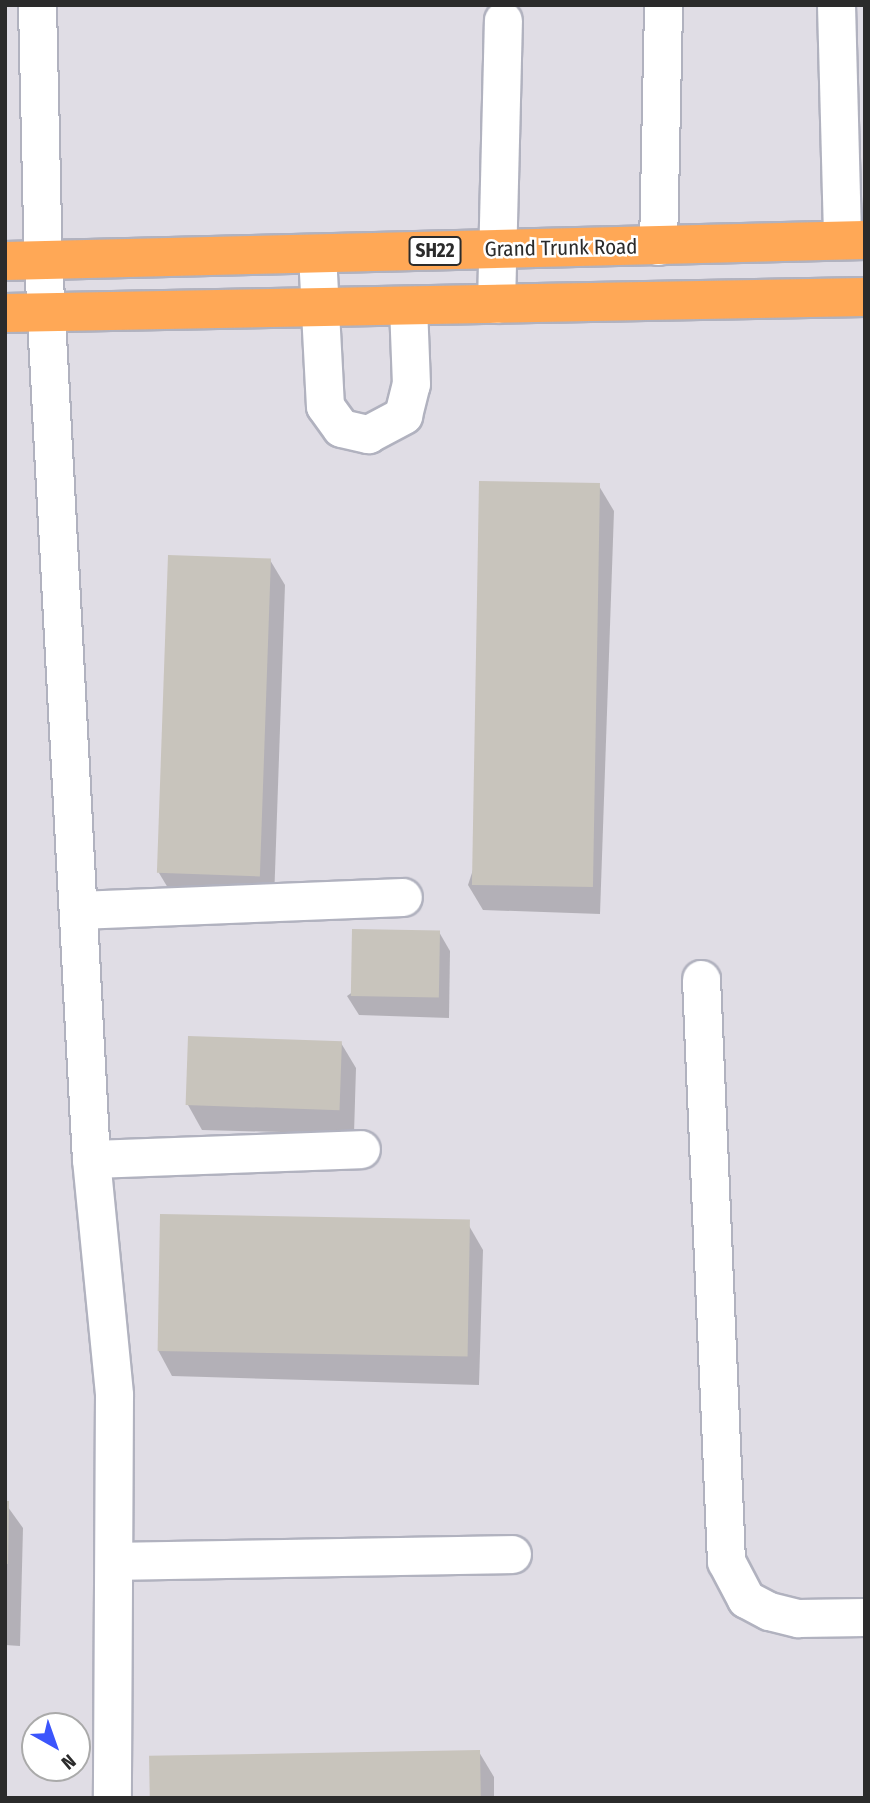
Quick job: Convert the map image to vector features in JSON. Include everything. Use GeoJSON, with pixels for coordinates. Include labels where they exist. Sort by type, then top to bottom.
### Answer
{"type":"FeatureCollection","features":[{"type":"Feature","properties":{"kind":"highway","name":"Grand Trunk Road"},"geometry":{"type":"LineString","coordinates":[[5,261],[853,240]]}},
{"type":"Feature","properties":{"kind":"highway"},"geometry":{"type":"LineString","coordinates":[[5,313],[865,297]]}},
{"type":"Feature","properties":{"kind":"street"},"geometry":{"type":"LineString","coordinates":[[37,5],[43,262],[49,312],[90,1159],[114,1395],[112,1798]]}},
{"type":"Feature","properties":{"kind":"street"},"geometry":{"type":"LineString","coordinates":[[658,246],[663,5]]}},
{"type":"Feature","properties":{"kind":"street"},"geometry":{"type":"LineString","coordinates":[[836,5],[853,240]]}},
{"type":"Feature","properties":{"kind":"street"},"geometry":{"type":"LineString","coordinates":[[496,304],[503,20]]}},
{"type":"Feature","properties":{"kind":"street"},"geometry":{"type":"LineString","coordinates":[[317,254],[325,406],[341,428],[368,434],[385,429],[409,404],[408,306]]}},
{"type":"Feature","properties":{"kind":"street"},"geometry":{"type":"LineString","coordinates":[[78,910],[403,897]]}},
{"type":"Feature","properties":{"kind":"street"},"geometry":{"type":"LineString","coordinates":[[701,979],[726,1561],[746,1599],[769,1611],[798,1618],[865,1617]]}},
{"type":"Feature","properties":{"kind":"street"},"geometry":{"type":"LineString","coordinates":[[90,1159],[361,1149]]}},
{"type":"Feature","properties":{"kind":"street"},"geometry":{"type":"LineString","coordinates":[[114,1561],[512,1554]]}},
{"type":"Feature","properties":{"kind":"shaded area"},"geometry":{"type":"Polygon","coordinates":[[[5,5],[865,5],[865,1798],[5,1798],[5,5]]]}},
{"type":"Feature","properties":{"kind":"building"},"geometry":{"type":"Polygon","coordinates":[[[479,481],[600,483],[593,887],[472,885],[479,481]]]}},
{"type":"Feature","properties":{"kind":"building"},"geometry":{"type":"Polygon","coordinates":[[[168,555],[271,559],[260,876],[157,873],[168,555]]]}},
{"type":"Feature","properties":{"kind":"building"},"geometry":{"type":"Polygon","coordinates":[[[352,929],[440,931],[439,998],[351,996],[352,929]]]}},
{"type":"Feature","properties":{"kind":"building"},"geometry":{"type":"Polygon","coordinates":[[[188,1036],[342,1041],[339,1110],[186,1105],[188,1036]]]}},
{"type":"Feature","properties":{"kind":"building"},"geometry":{"type":"Polygon","coordinates":[[[160,1214],[470,1219],[468,1356],[158,1351],[160,1214]]]}},
{"type":"Feature","properties":{"kind":"building"},"geometry":{"type":"Polygon","coordinates":[[[5,1501],[9,1501],[8,1564],[5,1564],[5,1501]]]}},
{"type":"Feature","properties":{"kind":"building"},"geometry":{"type":"Polygon","coordinates":[[[480,1750],[481,1798],[150,1798],[149,1756],[480,1750]]]}}]}
